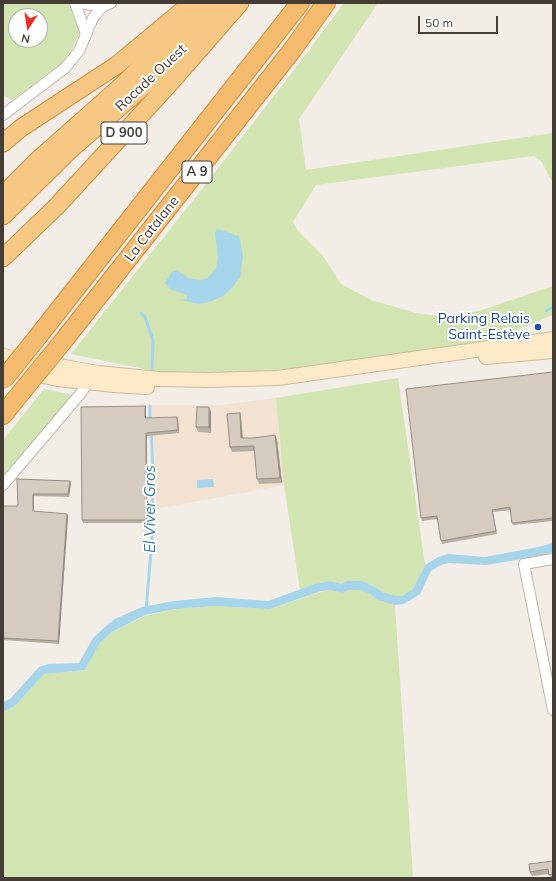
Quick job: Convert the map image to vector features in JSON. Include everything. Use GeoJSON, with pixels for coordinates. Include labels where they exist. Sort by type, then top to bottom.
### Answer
{"type":"FeatureCollection","features":[{"type":"Feature","properties":{"kind":"highway"},"geometry":{"type":"LineString","coordinates":[[3,143],[21,128],[117,64],[178,16],[191,3]]}},
{"type":"Feature","properties":{"kind":"highway","name":"Rocade Ouest"},"geometry":{"type":"LineString","coordinates":[[3,195],[40,158],[119,88],[206,3]]}},
{"type":"Feature","properties":{"kind":"highway","name":"Rocade Ouest"},"geometry":{"type":"LineString","coordinates":[[3,216],[71,150],[144,86],[226,3]]}},
{"type":"Feature","properties":{"kind":"highway","name":"D 900"},"geometry":{"type":"LineString","coordinates":[[3,258],[57,206],[171,82],[240,3]]}},
{"type":"Feature","properties":{"kind":"highway","name":"La Catalane"},"geometry":{"type":"LineString","coordinates":[[3,380],[169,172],[300,3]]}},
{"type":"Feature","properties":{"kind":"highway","name":"La Catalane"},"geometry":{"type":"LineString","coordinates":[[3,415],[64,340],[293,49],[326,3]]}},
{"type":"Feature","properties":{"kind":"main road"},"geometry":{"type":"LineString","coordinates":[[3,356],[98,374],[158,379],[207,380],[278,378],[553,339]]}},
{"type":"Feature","properties":{"kind":"main road"},"geometry":{"type":"LineString","coordinates":[[3,367],[58,379],[87,383],[222,389],[314,383],[459,360],[553,351]]}},
{"type":"Feature","properties":{"kind":"street"},"geometry":{"type":"LineString","coordinates":[[75,3],[86,34]]}},
{"type":"Feature","properties":{"kind":"street"},"geometry":{"type":"LineString","coordinates":[[81,3],[106,5]]}},
{"type":"Feature","properties":{"kind":"street"},"geometry":{"type":"LineString","coordinates":[[3,115],[65,68],[79,51],[93,18],[106,5]]}},
{"type":"Feature","properties":{"kind":"street"},"geometry":{"type":"LineString","coordinates":[[3,485],[81,393],[87,383]]}},
{"type":"Feature","properties":{"kind":"street"},"geometry":{"type":"LineString","coordinates":[[553,559],[524,564],[553,710]]}},
{"type":"Feature","properties":{"kind":"shaded area"},"geometry":{"type":"Polygon","coordinates":[[[276,398],[284,485],[156,509],[152,405],[221,405],[276,398]]]}},
{"type":"Feature","properties":{"kind":"green space"},"geometry":{"type":"Polygon","coordinates":[[[3,3],[68,3],[80,32],[73,47],[61,64],[12,100],[3,95],[3,3]]]}},
{"type":"Feature","properties":{"kind":"green space"},"geometry":{"type":"Polygon","coordinates":[[[344,3],[378,3],[299,119],[306,170],[553,133],[553,183],[541,161],[534,156],[316,185],[293,222],[298,231],[323,256],[341,284],[371,300],[416,313],[438,316],[479,311],[553,286],[553,315],[485,342],[277,370],[207,373],[159,372],[71,354],[199,193],[344,3]]]}},
{"type":"Feature","properties":{"kind":"green space"},"geometry":{"type":"Polygon","coordinates":[[[398,378],[425,565],[413,589],[402,596],[381,592],[375,587],[362,581],[346,581],[342,584],[330,581],[300,590],[284,485],[276,398],[398,378]]]}},
{"type":"Feature","properties":{"kind":"green space"},"geometry":{"type":"Polygon","coordinates":[[[44,389],[73,395],[3,478],[3,440],[44,389]]]}},
{"type":"Feature","properties":{"kind":"green space"},"geometry":{"type":"Polygon","coordinates":[[[330,590],[343,593],[348,590],[360,590],[370,594],[377,600],[395,605],[413,878],[3,878],[3,712],[15,706],[44,674],[85,670],[100,643],[112,632],[145,616],[175,609],[215,606],[270,609],[309,596],[309,594],[330,590]]]}},
{"type":"Feature","properties":{"kind":"water"},"geometry":{"type":"Polygon","coordinates":[[[217,229],[239,236],[243,256],[240,277],[232,288],[223,296],[212,301],[199,304],[181,300],[187,299],[187,295],[170,289],[165,283],[172,272],[177,270],[188,278],[199,280],[208,278],[216,268],[218,258],[215,233],[217,229]]]}},
{"type":"Feature","properties":{"kind":"water"},"geometry":{"type":"Polygon","coordinates":[[[213,479],[214,487],[197,488],[197,480],[213,479]]]}},
{"type":"Feature","properties":{"kind":"water"},"geometry":{"type":"Polygon","coordinates":[[[553,543],[553,552],[540,556],[486,565],[449,563],[441,565],[431,571],[420,594],[404,604],[395,605],[377,600],[370,594],[360,590],[348,590],[343,593],[330,590],[321,591],[270,609],[215,606],[175,609],[145,615],[112,632],[100,643],[85,670],[44,674],[15,706],[3,712],[3,702],[10,699],[39,667],[48,664],[79,663],[93,638],[106,626],[115,619],[142,607],[174,601],[216,597],[268,601],[315,584],[330,581],[342,584],[346,581],[362,581],[382,592],[402,596],[413,589],[425,565],[438,557],[448,554],[485,557],[553,543]]]}},
{"type":"Feature","properties":{"kind":"building"},"geometry":{"type":"Polygon","coordinates":[[[553,372],[553,518],[512,523],[510,507],[492,510],[496,531],[441,541],[437,516],[421,518],[406,389],[553,372]]]}},
{"type":"Feature","properties":{"kind":"building"},"geometry":{"type":"Polygon","coordinates":[[[145,406],[145,418],[177,417],[178,430],[146,433],[146,520],[82,520],[81,407],[145,406]]]}},
{"type":"Feature","properties":{"kind":"building"},"geometry":{"type":"Polygon","coordinates":[[[197,407],[209,407],[209,427],[196,427],[197,407]]]}},
{"type":"Feature","properties":{"kind":"building"},"geometry":{"type":"Polygon","coordinates":[[[240,413],[241,438],[275,435],[280,478],[257,479],[254,446],[230,447],[227,414],[240,413]]]}},
{"type":"Feature","properties":{"kind":"building"},"geometry":{"type":"Polygon","coordinates":[[[17,479],[70,481],[68,494],[33,494],[33,511],[67,514],[58,641],[3,638],[3,506],[18,506],[17,479]]]}},
{"type":"Feature","properties":{"kind":"building"},"geometry":{"type":"Polygon","coordinates":[[[553,861],[553,874],[549,875],[548,869],[530,872],[529,864],[553,861]]]}},
{"type":"Feature","properties":{"kind":"waterway"},"geometry":{"type":"LineString","coordinates":[[546,311],[553,307]]}},
{"type":"Feature","properties":{"kind":"waterway","name":"El Viver Gros"},"geometry":{"type":"LineString","coordinates":[[141,313],[145,317],[153,340],[152,371]]}},
{"type":"Feature","properties":{"kind":"waterway","name":"El Viver Gros"},"geometry":{"type":"LineString","coordinates":[[150,406],[150,420]]}},
{"type":"Feature","properties":{"kind":"waterway","name":"El Viver Gros"},"geometry":{"type":"LineString","coordinates":[[146,610],[152,539],[153,468],[151,432]]}},
{"type":"Feature","properties":{"kind":"place","name":"Parking Relais Saint-Estève"},"geometry":{"type":"Point","coordinates":[538,327]}}]}
